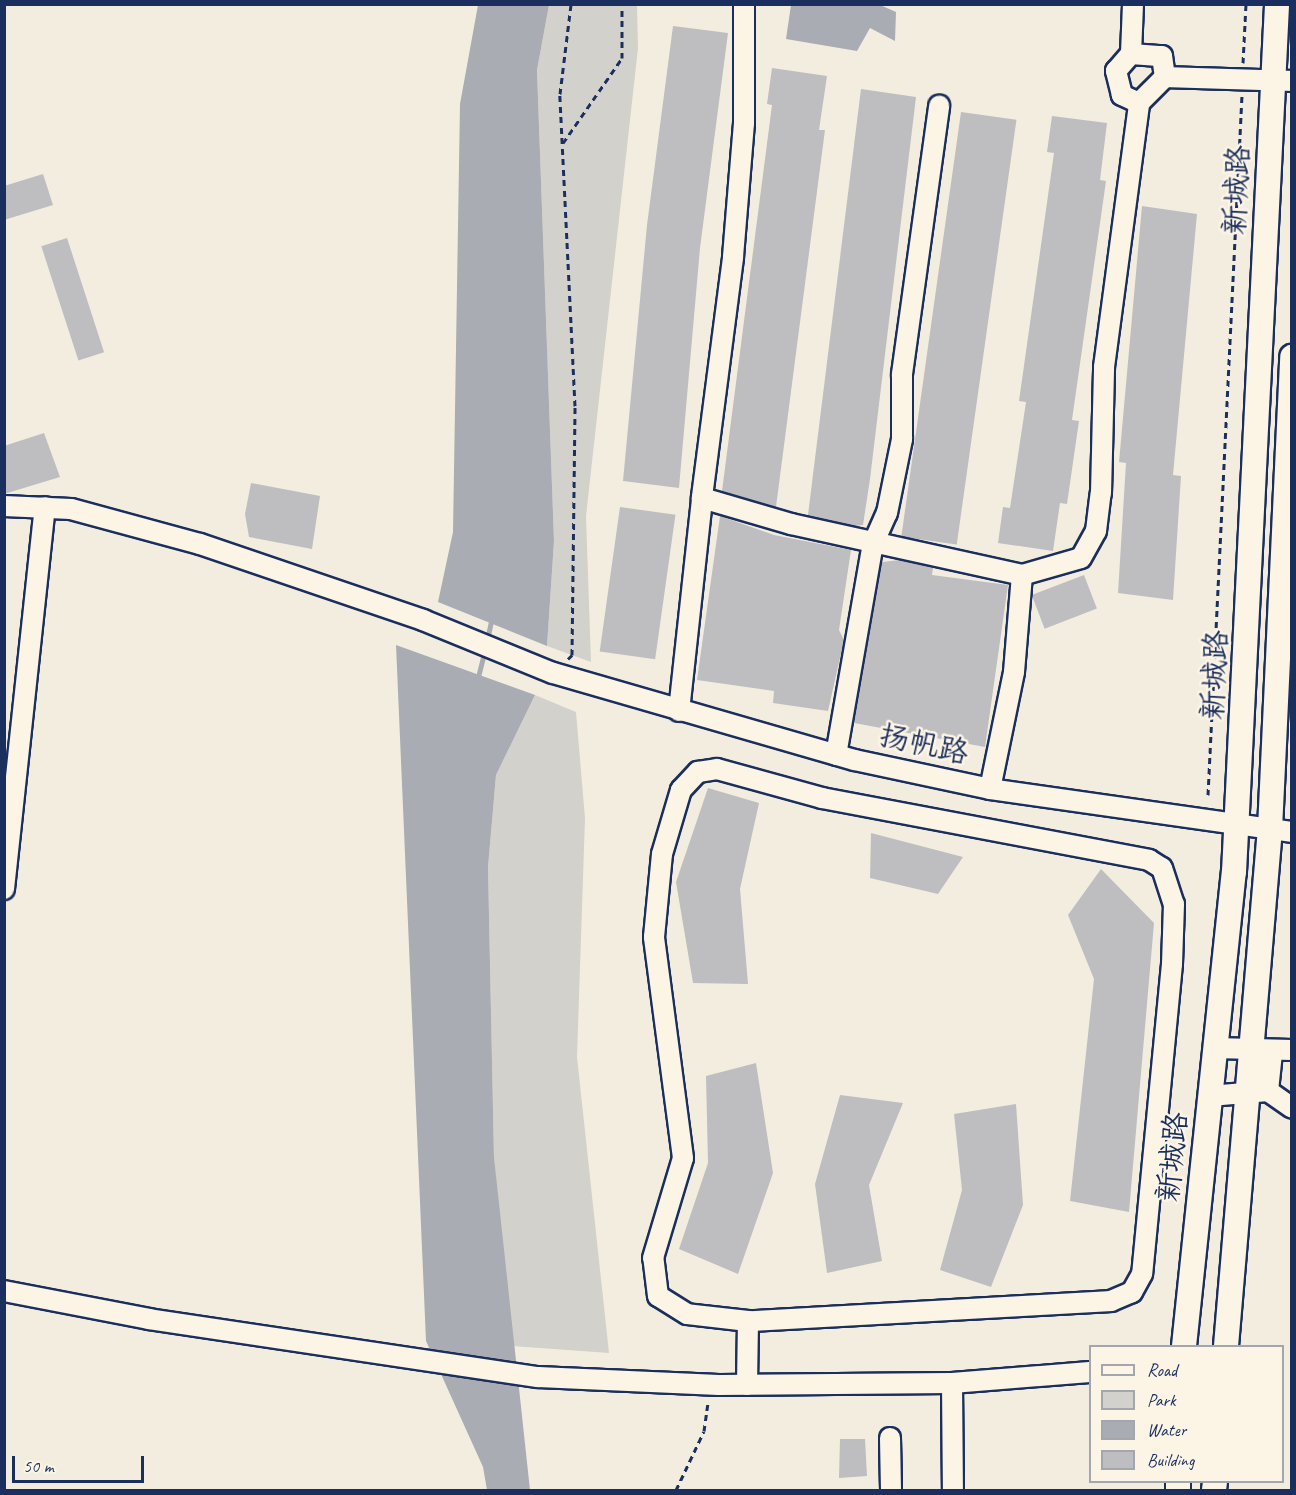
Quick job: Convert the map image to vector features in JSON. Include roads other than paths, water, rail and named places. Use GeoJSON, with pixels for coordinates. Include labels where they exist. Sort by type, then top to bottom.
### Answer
{"type":"FeatureCollection","features":[{"type":"Feature","properties":{"kind":"main road","name":"新城路"},"geometry":{"type":"LineString","coordinates":[[1184,1345],[1236,825],[1282,81],[1276,4]]}},
{"type":"Feature","properties":{"kind":"main road","name":"新城路"},"geometry":{"type":"LineString","coordinates":[[1226,1345],[1258,1093],[1281,830],[1292,357]]}},
{"type":"Feature","properties":{"kind":"street"},"geometry":{"type":"LineString","coordinates":[[679,711],[702,498],[734,247],[744,123],[744,4]]}},
{"type":"Feature","properties":{"kind":"street"},"geometry":{"type":"LineString","coordinates":[[1132,4],[1131,54],[1116,71],[1122,95],[1139,103]]}},
{"type":"Feature","properties":{"kind":"street"},"geometry":{"type":"LineString","coordinates":[[1131,54],[1162,56],[1165,77]]}},
{"type":"Feature","properties":{"kind":"street"},"geometry":{"type":"LineString","coordinates":[[702,498],[873,544],[1022,575],[1081,558],[1096,531],[1106,345],[1139,103],[1165,77],[1282,81]]}},
{"type":"Feature","properties":{"kind":"street"},"geometry":{"type":"LineString","coordinates":[[836,755],[873,544],[887,513],[902,438],[902,374],[939,106]]}},
{"type":"Feature","properties":{"kind":"street","name":"扬帆路"},"geometry":{"type":"LineString","coordinates":[[4,506],[71,509],[200,544],[423,620],[553,673],[836,755],[990,789],[1281,830]]}},
{"type":"Feature","properties":{"kind":"street"},"geometry":{"type":"LineString","coordinates":[[4,889],[45,507]]}},
{"type":"Feature","properties":{"kind":"street"},"geometry":{"type":"LineString","coordinates":[[990,789],[1014,672],[1022,575]]}},
{"type":"Feature","properties":{"kind":"street"},"geometry":{"type":"LineString","coordinates":[[717,769],[822,798],[1149,860],[1162,868],[1174,904],[1172,963],[1142,1274],[1132,1292],[1111,1301],[748,1321],[687,1314],[658,1296],[653,1258],[683,1158],[654,937],[662,854],[681,790],[698,772],[717,769]]}},
{"type":"Feature","properties":{"kind":"street"},"geometry":{"type":"LineString","coordinates":[[1215,1048],[1261,1053],[1292,1050]]}},
{"type":"Feature","properties":{"kind":"street"},"geometry":{"type":"LineString","coordinates":[[1210,1096],[1258,1093],[1292,1108]]}},
{"type":"Feature","properties":{"kind":"street"},"geometry":{"type":"LineString","coordinates":[[4,1291],[418,1363],[538,1377],[747,1385],[952,1383],[1089,1372]]}},
{"type":"Feature","properties":{"kind":"street"},"geometry":{"type":"LineString","coordinates":[[747,1385],[748,1321]]}},
{"type":"Feature","properties":{"kind":"street"},"geometry":{"type":"LineString","coordinates":[[952,1383],[953,1491]]}},
{"type":"Feature","properties":{"kind":"street"},"geometry":{"type":"LineString","coordinates":[[890,1438],[891,1491]]}},
{"type":"Feature","properties":{"kind":"water"},"geometry":{"type":"Polygon","coordinates":[[[478,5],[549,5],[537,70],[554,541],[547,646],[438,602],[453,532],[460,104],[478,5]]]}},
{"type":"Feature","properties":{"kind":"water"},"geometry":{"type":"Polygon","coordinates":[[[791,5],[880,5],[896,12],[895,41],[870,28],[857,51],[786,39],[791,5]]]}},
{"type":"Feature","properties":{"kind":"water"},"geometry":{"type":"Polygon","coordinates":[[[396,645],[535,695],[496,775],[488,867],[494,1157],[530,1490],[487,1490],[483,1467],[426,1341],[396,645]]]}},
{"type":"Feature","properties":{"kind":"waterway"},"geometry":{"type":"LineString","coordinates":[[487,640],[492,617]]}},
{"type":"Feature","properties":{"kind":"waterway"},"geometry":{"type":"LineString","coordinates":[[477,681],[485,649]]}}]}
